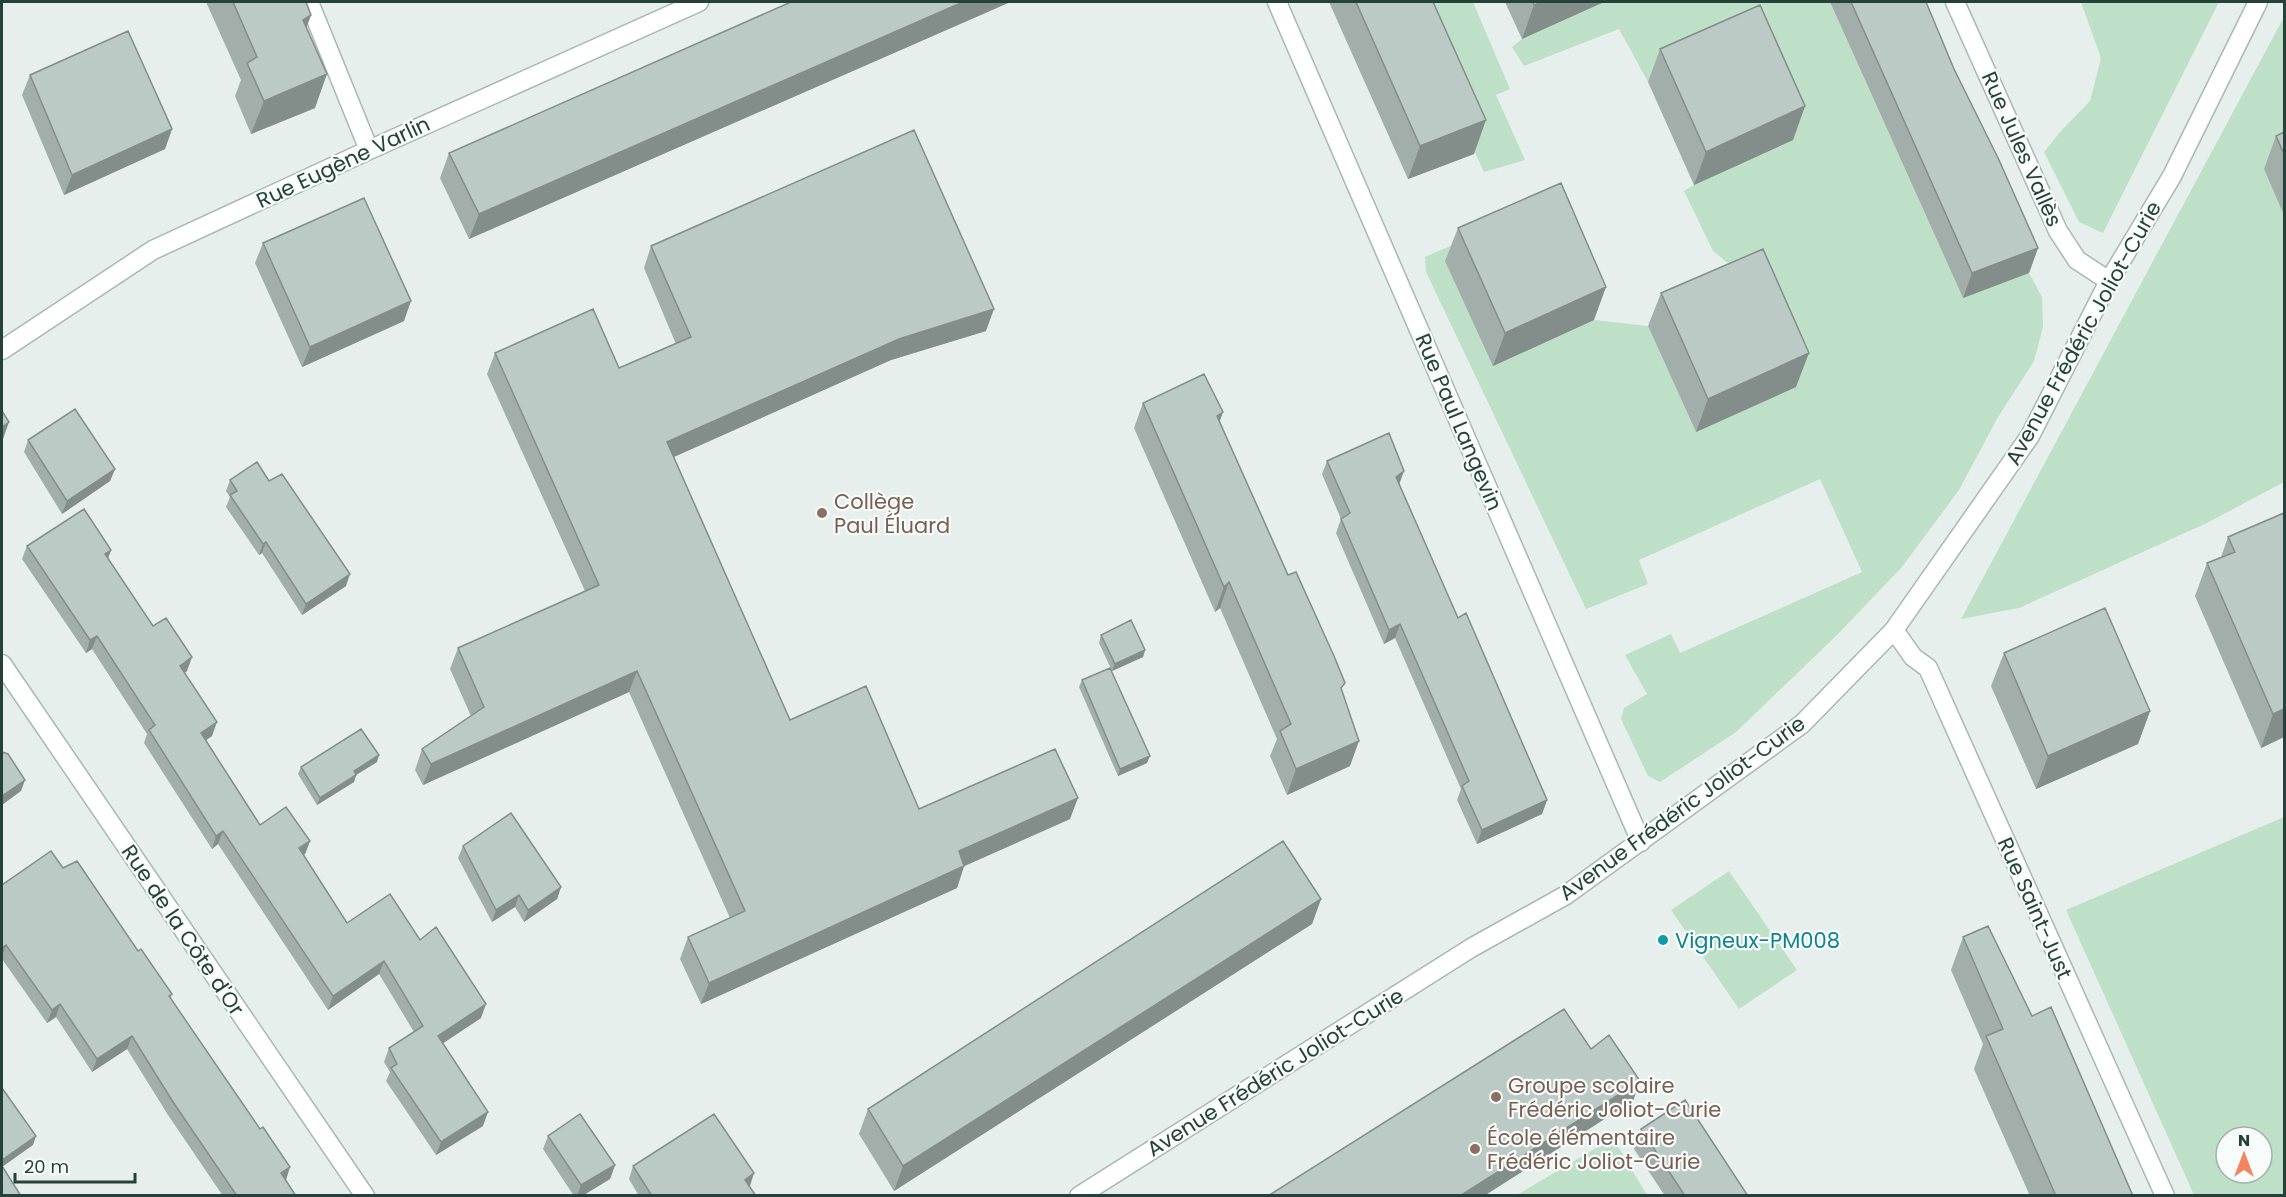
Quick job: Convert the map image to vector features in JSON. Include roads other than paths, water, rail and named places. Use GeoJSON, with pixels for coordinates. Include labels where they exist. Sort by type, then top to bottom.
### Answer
{"type":"FeatureCollection","features":[{"type":"Feature","properties":{"kind":"street"},"geometry":{"type":"LineString","coordinates":[[309,2],[369,150]]}},
{"type":"Feature","properties":{"kind":"street","name":"Rue Eugène Varlin"},"geometry":{"type":"LineString","coordinates":[[2,350],[153,250],[699,2]]}},
{"type":"Feature","properties":{"kind":"street","name":"Rue Paul Langevin"},"geometry":{"type":"LineString","coordinates":[[1277,2],[1641,842]]}},
{"type":"Feature","properties":{"kind":"street","name":"Rue Jules Vallès"},"geometry":{"type":"LineString","coordinates":[[1955,2],[2058,231],[2077,260],[2109,281]]}},
{"type":"Feature","properties":{"kind":"street","name":"Avenue Frédéric Joliot-Curie"},"geometry":{"type":"LineString","coordinates":[[1079,1196],[1471,948],[1566,895],[1802,724],[1894,630],[2031,436],[2109,281],[2172,176],[2258,2]]}},
{"type":"Feature","properties":{"kind":"street","name":"Rue Saint-Just"},"geometry":{"type":"LineString","coordinates":[[1894,630],[1913,657],[1928,668],[2165,1196]]}},
{"type":"Feature","properties":{"kind":"street","name":"Rue de la Côte d'Or"},"geometry":{"type":"LineString","coordinates":[[2,664],[7,684],[365,1196]]}},
{"type":"Feature","properties":{"kind":"place","name":"Collège Paul Éluard"},"geometry":{"type":"Point","coordinates":[822,513]}},
{"type":"Feature","properties":{"kind":"place","name":"Vigneux-PM008"},"geometry":{"type":"Point","coordinates":[1663,940]}},
{"type":"Feature","properties":{"kind":"place","name":"Groupe scolaire Frédéric Joliot-Curie"},"geometry":{"type":"Point","coordinates":[1496,1097]}},
{"type":"Feature","properties":{"kind":"place","name":"École élémentaire Frédéric Joliot-Curie"},"geometry":{"type":"Point","coordinates":[1475,1149]}}]}
